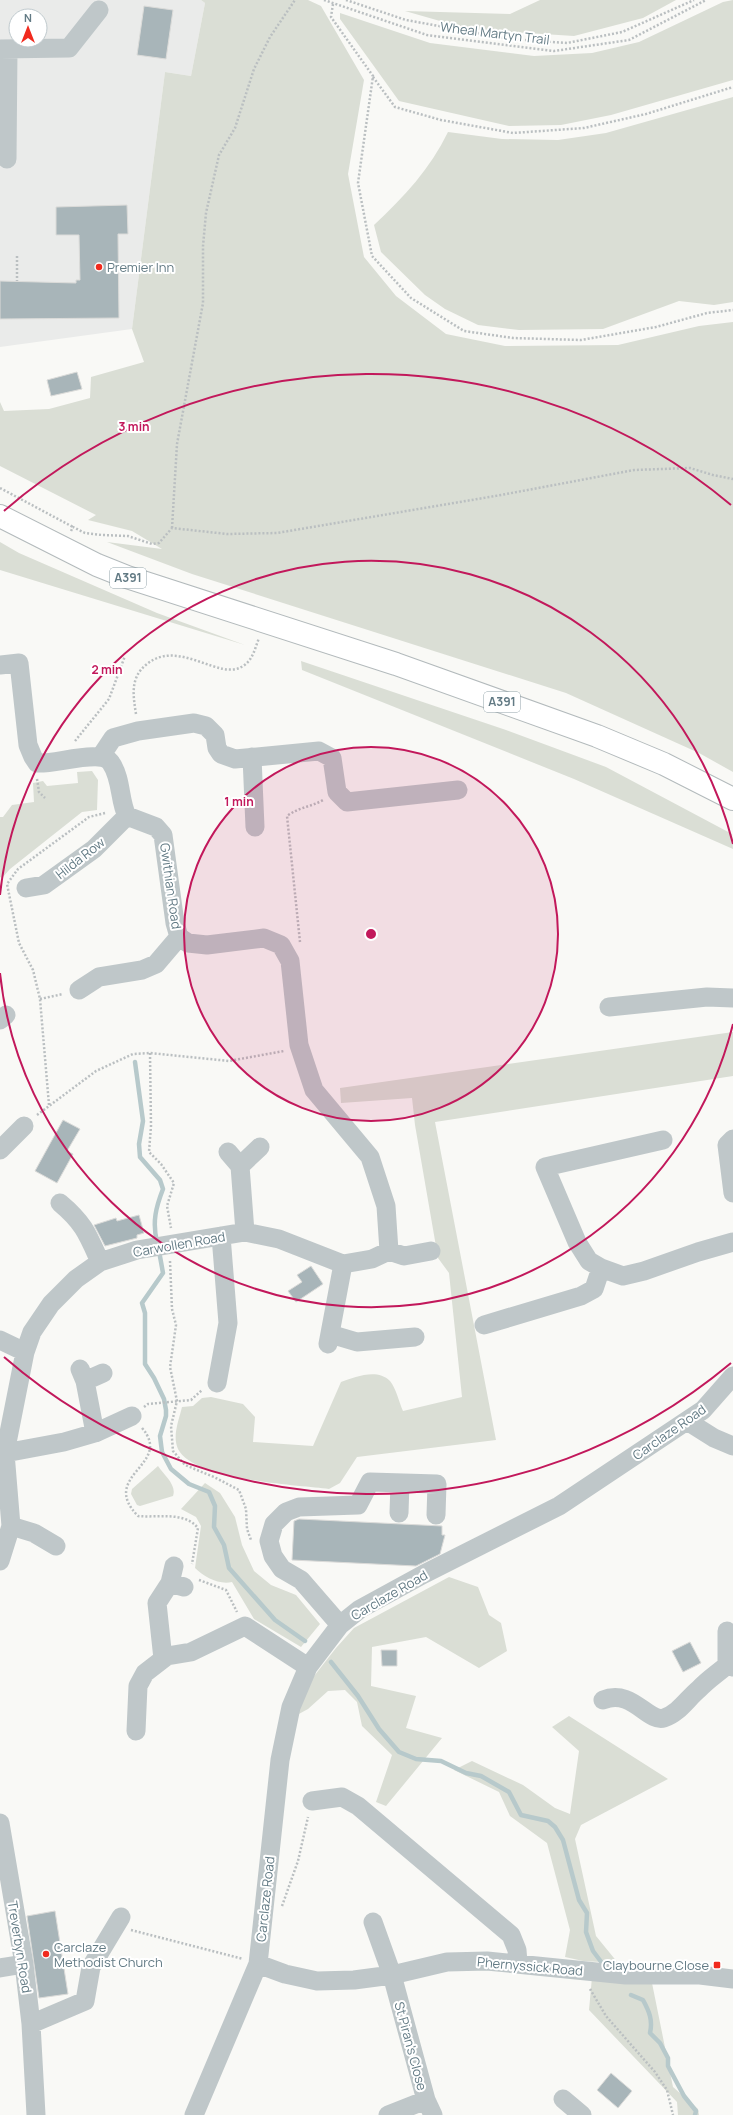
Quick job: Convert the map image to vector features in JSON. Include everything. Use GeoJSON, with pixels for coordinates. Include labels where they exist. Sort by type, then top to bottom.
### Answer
{"type":"FeatureCollection","features":[{"type":"Feature","properties":{"kind":"highway","name":"A391"},"geometry":{"type":"LineString","coordinates":[[0,516],[97,565],[159,589],[396,664],[597,736],[664,764],[733,799]]}},
{"type":"Feature","properties":{"kind":"street"},"geometry":{"type":"LineString","coordinates":[[7,160],[4,49],[69,48],[99,10]]}},
{"type":"Feature","properties":{"kind":"street"},"geometry":{"type":"LineString","coordinates":[[0,665],[19,663],[28,745],[37,763],[101,756],[111,763],[121,790],[122,807],[127,816]]}},
{"type":"Feature","properties":{"kind":"street"},"geometry":{"type":"LineString","coordinates":[[101,756],[113,738],[138,731],[194,723],[206,726],[215,735],[217,748],[221,754],[235,759],[319,751],[332,758],[337,792],[346,802],[458,790]]}},
{"type":"Feature","properties":{"kind":"street"},"geometry":{"type":"LineString","coordinates":[[252,757],[255,827]]}},
{"type":"Feature","properties":{"kind":"street","name":"Hilda Row"},"geometry":{"type":"LineString","coordinates":[[26,888],[44,885],[88,854],[127,816]]}},
{"type":"Feature","properties":{"kind":"street","name":"Gwithian Road"},"geometry":{"type":"LineString","coordinates":[[127,816],[156,827],[163,834],[175,923],[179,937],[188,943],[207,945],[264,938],[281,945],[290,961],[299,1044],[314,1090],[370,1157],[386,1206],[389,1252]]}},
{"type":"Feature","properties":{"kind":"street"},"geometry":{"type":"LineString","coordinates":[[79,990],[99,977],[142,970],[156,964],[179,937]]}},
{"type":"Feature","properties":{"kind":"street"},"geometry":{"type":"LineString","coordinates":[[610,1007],[707,997],[733,998]]}},
{"type":"Feature","properties":{"kind":"street"},"geometry":{"type":"LineString","coordinates":[[0,1150],[24,1126]]}},
{"type":"Feature","properties":{"kind":"street"},"geometry":{"type":"LineString","coordinates":[[733,1138],[727,1145],[733,1193]]}},
{"type":"Feature","properties":{"kind":"street"},"geometry":{"type":"LineString","coordinates":[[663,1140],[545,1167],[577,1242],[589,1261],[601,1268],[623,1276],[644,1271],[698,1252],[733,1242]]}},
{"type":"Feature","properties":{"kind":"street"},"geometry":{"type":"LineString","coordinates":[[240,1166],[260,1147]]}},
{"type":"Feature","properties":{"kind":"street"},"geometry":{"type":"LineString","coordinates":[[228,1152],[240,1166],[245,1232]]}},
{"type":"Feature","properties":{"kind":"street"},"geometry":{"type":"LineString","coordinates":[[60,1203],[77,1217],[85,1230],[100,1262]]}},
{"type":"Feature","properties":{"kind":"street","name":"Carwollen Road"},"geometry":{"type":"LineString","coordinates":[[11,1526],[2,1454],[25,1352],[32,1332],[51,1304],[76,1279],[100,1262],[162,1245],[245,1232],[279,1239],[343,1264]]}},
{"type":"Feature","properties":{"kind":"street"},"geometry":{"type":"LineString","coordinates":[[217,1383],[228,1323],[221,1236]]}},
{"type":"Feature","properties":{"kind":"street"},"geometry":{"type":"LineString","coordinates":[[415,1337],[357,1342],[329,1339],[343,1264],[372,1259],[389,1252],[404,1256],[431,1251]]}},
{"type":"Feature","properties":{"kind":"street"},"geometry":{"type":"LineString","coordinates":[[484,1325],[581,1296],[594,1289],[601,1268]]}},
{"type":"Feature","properties":{"kind":"street"},"geometry":{"type":"LineString","coordinates":[[0,1340],[25,1352]]}},
{"type":"Feature","properties":{"kind":"street"},"geometry":{"type":"LineString","coordinates":[[95,1433],[83,1375],[103,1373]]}},
{"type":"Feature","properties":{"kind":"street","name":"Carclaze Road"},"geometry":{"type":"LineString","coordinates":[[194,2115],[258,1964],[280,1760],[291,1707],[308,1667],[340,1625],[360,1609],[424,1574],[560,1506],[704,1410],[733,1376]]}},
{"type":"Feature","properties":{"kind":"street"},"geometry":{"type":"LineString","coordinates":[[2,1454],[64,1442],[95,1433],[132,1416]]}},
{"type":"Feature","properties":{"kind":"street"},"geometry":{"type":"LineString","coordinates":[[687,1421],[714,1438],[733,1446]]}},
{"type":"Feature","properties":{"kind":"street"},"geometry":{"type":"LineString","coordinates":[[340,1625],[301,1580],[282,1569],[273,1556],[269,1541],[274,1524],[286,1512],[299,1508],[358,1505],[370,1482],[436,1484],[436,1515]]}},
{"type":"Feature","properties":{"kind":"street"},"geometry":{"type":"LineString","coordinates":[[400,1483],[400,1514]]}},
{"type":"Feature","properties":{"kind":"street"},"geometry":{"type":"LineString","coordinates":[[0,1561],[11,1526],[34,1533],[56,1546]]}},
{"type":"Feature","properties":{"kind":"street"},"geometry":{"type":"LineString","coordinates":[[163,1659],[157,1603],[183,1576]]}},
{"type":"Feature","properties":{"kind":"street"},"geometry":{"type":"LineString","coordinates":[[136,1731],[138,1686],[144,1673],[167,1656],[191,1652],[244,1626],[308,1667]]}},
{"type":"Feature","properties":{"kind":"street"},"geometry":{"type":"LineString","coordinates":[[603,1700],[611,1696],[628,1699],[654,1718],[662,1719],[678,1711],[699,1689],[730,1666],[727,1631]]}},
{"type":"Feature","properties":{"kind":"street"},"geometry":{"type":"LineString","coordinates":[[312,1801],[342,1797],[358,1806],[511,1935],[517,1950],[518,1963]]}},
{"type":"Feature","properties":{"kind":"street","name":"Treverbyn Road"},"geometry":{"type":"LineString","coordinates":[[0,1823],[24,1964],[31,2024],[36,2115]]}},
{"type":"Feature","properties":{"kind":"street"},"geometry":{"type":"LineString","coordinates":[[31,2024],[85,2000],[91,1967],[119,1922]]}},
{"type":"Feature","properties":{"kind":"street","name":"St Piran's Close"},"geometry":{"type":"LineString","coordinates":[[373,1922],[382,1941],[429,2107]]}},
{"type":"Feature","properties":{"kind":"street","name":"Phernyssick Road"},"geometry":{"type":"LineString","coordinates":[[258,1964],[285,1974],[317,1980],[354,1980],[392,1975],[447,1962],[487,1961],[626,1975],[700,1975],[733,1979]]}},
{"type":"Feature","properties":{"kind":"street"},"geometry":{"type":"LineString","coordinates":[[0,1968],[24,1964]]}},
{"type":"Feature","properties":{"kind":"street"},"geometry":{"type":"LineString","coordinates":[[563,2099],[578,2114]]}},
{"type":"Feature","properties":{"kind":"street"},"geometry":{"type":"LineString","coordinates":[[388,2115],[429,2107]]}},
{"type":"Feature","properties":{"kind":"path"},"geometry":{"type":"LineString","coordinates":[[0,488],[85,532],[102,535],[128,536],[152,544],[159,544],[172,528],[177,444],[203,303],[203,246],[205,226],[219,155],[235,128],[254,69],[270,37],[295,0]]}},
{"type":"Feature","properties":{"kind":"path","name":"Wheal Martyn Trail"},"geometry":{"type":"LineString","coordinates":[[324,0],[427,35],[554,51],[629,40],[706,0]]}},
{"type":"Feature","properties":{"kind":"path"},"geometry":{"type":"LineString","coordinates":[[346,0],[406,20],[510,39],[567,43],[622,32],[694,0]]}},
{"type":"Feature","properties":{"kind":"path"},"geometry":{"type":"LineString","coordinates":[[333,4],[331,17],[395,107],[441,120],[513,134],[584,128],[646,114],[733,87]]}},
{"type":"Feature","properties":{"kind":"path"},"geometry":{"type":"LineString","coordinates":[[373,76],[358,183],[372,256],[412,298],[464,331],[513,338],[581,340],[656,327],[707,313],[733,310]]}},
{"type":"Feature","properties":{"kind":"path"},"geometry":{"type":"LineString","coordinates":[[17,256],[17,281]]}},
{"type":"Feature","properties":{"kind":"path"},"geometry":{"type":"LineString","coordinates":[[172,528],[227,534],[277,532],[494,497],[634,470],[690,468],[713,475],[733,478]]}},
{"type":"Feature","properties":{"kind":"path"},"geometry":{"type":"LineString","coordinates":[[63,548],[73,527]]}},
{"type":"Feature","properties":{"kind":"path"},"geometry":{"type":"LineString","coordinates":[[138,731],[133,690],[135,677],[140,669],[155,657],[177,655],[230,670],[242,667],[251,659],[260,636]]}},
{"type":"Feature","properties":{"kind":"path"},"geometry":{"type":"LineString","coordinates":[[72,760],[75,740],[109,700],[125,656]]}},
{"type":"Feature","properties":{"kind":"path"},"geometry":{"type":"LineString","coordinates":[[290,961],[300,947],[287,816],[297,808],[314,805],[337,792]]}},
{"type":"Feature","properties":{"kind":"path"},"geometry":{"type":"LineString","coordinates":[[49,1104],[40,999],[79,990]]}},
{"type":"Feature","properties":{"kind":"path"},"geometry":{"type":"LineString","coordinates":[[24,1126],[49,1104],[96,1071],[133,1054],[150,1053],[229,1061],[278,1053],[299,1044]]}},
{"type":"Feature","properties":{"kind":"path"},"geometry":{"type":"LineString","coordinates":[[150,1053],[152,1126],[149,1152],[162,1164],[174,1183],[167,1206],[172,1229],[162,1245],[176,1325],[170,1367],[177,1401],[171,1426],[173,1451],[185,1465],[214,1477],[239,1490],[246,1508],[247,1529],[252,1544]]}},
{"type":"Feature","properties":{"kind":"path"},"geometry":{"type":"LineString","coordinates":[[217,1383],[200,1391],[191,1400],[148,1404],[132,1416],[146,1432],[150,1449],[146,1461],[126,1486],[126,1497],[131,1509],[138,1516],[181,1517],[192,1521],[198,1528],[183,1576],[226,1590],[244,1626]]}},
{"type":"Feature","properties":{"kind":"path"},"geometry":{"type":"LineString","coordinates":[[263,1918],[282,1908],[298,1861],[312,1801]]}},
{"type":"Feature","properties":{"kind":"path"},"geometry":{"type":"LineString","coordinates":[[119,1922],[258,1964]]}},
{"type":"Feature","properties":{"kind":"path"},"geometry":{"type":"LineString","coordinates":[[586,1971],[592,1994],[606,2016],[655,2072],[667,2090],[673,2115]]}},
{"type":"Feature","properties":{"kind":"shaded area"},"geometry":{"type":"Polygon","coordinates":[[[0,0],[201,0],[205,3],[191,76],[165,72],[132,329],[0,347],[0,0]]]}},
{"type":"Feature","properties":{"kind":"shaded area"},"geometry":{"type":"Polygon","coordinates":[[[201,0],[308,0],[321,6],[364,80],[348,174],[364,257],[396,296],[446,334],[505,346],[618,345],[699,326],[733,322],[733,772],[699,753],[566,693],[192,574],[107,542],[162,549],[132,531],[88,520],[96,515],[0,466],[0,402],[4,411],[49,409],[90,398],[91,377],[144,362],[132,329],[165,72],[191,76],[205,3],[201,0]]]}},
{"type":"Feature","properties":{"kind":"shaded area"},"geometry":{"type":"Polygon","coordinates":[[[540,0],[676,0],[643,18],[574,36],[468,29],[405,11],[510,14],[540,0]]]}},
{"type":"Feature","properties":{"kind":"shaded area"},"geometry":{"type":"Polygon","coordinates":[[[733,0],[733,80],[611,115],[561,125],[509,126],[399,101],[340,19],[340,13],[430,43],[534,56],[592,53],[639,42],[723,2],[733,0]]]}},
{"type":"Feature","properties":{"kind":"shaded area"},"geometry":{"type":"Polygon","coordinates":[[[733,97],[733,302],[714,305],[679,301],[603,329],[519,330],[478,325],[445,309],[425,295],[381,252],[374,225],[416,182],[433,158],[448,132],[502,139],[558,140],[606,133],[733,97]]]}},
{"type":"Feature","properties":{"kind":"shaded area"},"geometry":{"type":"Polygon","coordinates":[[[0,542],[19,553],[157,613],[245,645],[0,570],[0,542]]]}},
{"type":"Feature","properties":{"kind":"shaded area"},"geometry":{"type":"Polygon","coordinates":[[[301,661],[506,730],[606,767],[732,834],[733,849],[574,779],[302,670],[301,661]]]}},
{"type":"Feature","properties":{"kind":"shaded area"},"geometry":{"type":"Polygon","coordinates":[[[92,771],[98,780],[97,810],[82,812],[10,869],[2,878],[0,877],[0,817],[3,817],[12,805],[34,802],[33,783],[43,781],[47,786],[78,783],[77,772],[92,771]]]}},
{"type":"Feature","properties":{"kind":"shaded area"},"geometry":{"type":"Polygon","coordinates":[[[733,1032],[733,1076],[435,1122],[496,1440],[357,1457],[340,1483],[329,1489],[271,1483],[224,1474],[203,1468],[187,1459],[178,1449],[176,1444],[176,1433],[182,1407],[193,1406],[202,1398],[211,1397],[243,1404],[255,1417],[253,1442],[313,1446],[341,1382],[353,1378],[372,1374],[385,1377],[394,1387],[403,1411],[462,1397],[449,1273],[438,1258],[415,1125],[412,1098],[341,1103],[340,1088],[733,1032]]]}},
{"type":"Feature","properties":{"kind":"shaded area"},"geometry":{"type":"Polygon","coordinates":[[[158,1466],[172,1484],[174,1492],[173,1496],[140,1506],[137,1505],[131,1494],[132,1489],[158,1466]]]}},
{"type":"Feature","properties":{"kind":"shaded area"},"geometry":{"type":"Polygon","coordinates":[[[205,1483],[220,1493],[235,1517],[242,1545],[254,1571],[271,1585],[296,1595],[320,1624],[301,1647],[254,1619],[232,1582],[227,1583],[212,1580],[195,1568],[201,1526],[196,1517],[181,1509],[205,1483]]]}},
{"type":"Feature","properties":{"kind":"shaded area"},"geometry":{"type":"Polygon","coordinates":[[[449,1577],[478,1587],[489,1615],[501,1623],[507,1651],[479,1668],[426,1637],[372,1647],[371,1686],[416,1696],[406,1728],[442,1738],[386,1806],[376,1802],[392,1755],[362,1726],[357,1702],[345,1690],[328,1691],[308,1709],[297,1715],[311,1680],[354,1628],[449,1577]]]}},
{"type":"Feature","properties":{"kind":"shaded area"},"geometry":{"type":"Polygon","coordinates":[[[569,1716],[668,1779],[581,1825],[575,1839],[596,1936],[618,1963],[583,1961],[565,1957],[570,1930],[547,1843],[510,1816],[499,1792],[454,1770],[472,1761],[523,1785],[555,1808],[570,1814],[579,1751],[552,1727],[569,1716]]]}},
{"type":"Feature","properties":{"kind":"shaded area"},"geometry":{"type":"Polygon","coordinates":[[[592,1977],[652,1983],[673,2087],[698,2109],[699,2115],[678,2115],[677,2102],[589,2010],[592,1977]]]}},
{"type":"Feature","properties":{"kind":"building"},"geometry":{"type":"Polygon","coordinates":[[[144,6],[173,10],[166,59],[137,55],[144,6]]]}},
{"type":"Feature","properties":{"kind":"building","name":"Premier Inn"},"geometry":{"type":"Polygon","coordinates":[[[127,205],[128,234],[118,234],[119,318],[0,319],[0,281],[76,283],[76,280],[80,280],[79,235],[56,235],[56,207],[127,205]]]}},
{"type":"Feature","properties":{"kind":"building"},"geometry":{"type":"Polygon","coordinates":[[[77,372],[82,389],[51,396],[47,380],[77,372]]]}},
{"type":"Feature","properties":{"kind":"building"},"geometry":{"type":"Polygon","coordinates":[[[63,1120],[80,1129],[67,1151],[73,1154],[57,1183],[35,1171],[63,1120]]]}},
{"type":"Feature","properties":{"kind":"building"},"geometry":{"type":"Polygon","coordinates":[[[139,1215],[144,1233],[137,1235],[137,1238],[105,1246],[94,1225],[116,1218],[117,1221],[139,1215]]]}},
{"type":"Feature","properties":{"kind":"building"},"geometry":{"type":"Polygon","coordinates":[[[311,1266],[323,1284],[296,1302],[288,1291],[302,1282],[297,1275],[311,1266]]]}},
{"type":"Feature","properties":{"kind":"building"},"geometry":{"type":"Polygon","coordinates":[[[299,1519],[442,1526],[442,1535],[445,1535],[440,1554],[416,1566],[292,1560],[294,1521],[299,1519]]]}},
{"type":"Feature","properties":{"kind":"building"},"geometry":{"type":"Polygon","coordinates":[[[690,1642],[701,1663],[683,1672],[672,1651],[690,1642]]]}},
{"type":"Feature","properties":{"kind":"building"},"geometry":{"type":"Polygon","coordinates":[[[381,1650],[397,1650],[397,1666],[382,1666],[381,1650]]]}},
{"type":"Feature","properties":{"kind":"building","name":"Carclaze Methodist Church"},"geometry":{"type":"Polygon","coordinates":[[[55,1911],[68,1994],[39,1998],[27,1916],[55,1911]]]}},
{"type":"Feature","properties":{"kind":"building"},"geometry":{"type":"Polygon","coordinates":[[[611,2073],[632,2091],[618,2108],[597,2090],[611,2073]]]}},
{"type":"Feature","properties":{"kind":"waterway"},"geometry":{"type":"LineString","coordinates":[[135,1062],[143,1121],[139,1144],[140,1157],[160,1180],[163,1189],[158,1202],[155,1221],[157,1242]]}},
{"type":"Feature","properties":{"kind":"waterway"},"geometry":{"type":"LineString","coordinates":[[159,1251],[163,1273],[142,1303],[145,1313],[145,1364],[154,1378],[164,1399],[166,1410],[166,1416],[160,1436],[162,1452],[171,1469],[189,1484],[209,1492],[215,1506],[214,1527],[224,1545],[229,1568],[275,1620],[305,1641]]}},
{"type":"Feature","properties":{"kind":"waterway"},"geometry":{"type":"LineString","coordinates":[[331,1662],[358,1696],[379,1729],[399,1752],[416,1759],[441,1761],[466,1773],[481,1776],[509,1792],[521,1815],[548,1821],[555,1827],[563,1840],[579,1900],[587,1913],[586,1932],[593,1951],[602,1963]]}},
{"type":"Feature","properties":{"kind":"waterway"},"geometry":{"type":"LineString","coordinates":[[631,1995],[643,2000],[650,2016],[650,2033],[660,2043],[668,2058],[668,2066],[684,2096],[696,2111],[695,2115]]}},
{"type":"Feature","properties":{"kind":"place","name":"Premier Inn"},"geometry":{"type":"Point","coordinates":[99,267]}},
{"type":"Feature","properties":{"kind":"place","name":"Carclaze Methodist Church"},"geometry":{"type":"Point","coordinates":[46,1954]}},
{"type":"Feature","properties":{"kind":"place","name":"Claybourne Close"},"geometry":{"type":"Point","coordinates":[717,1965]}}]}
